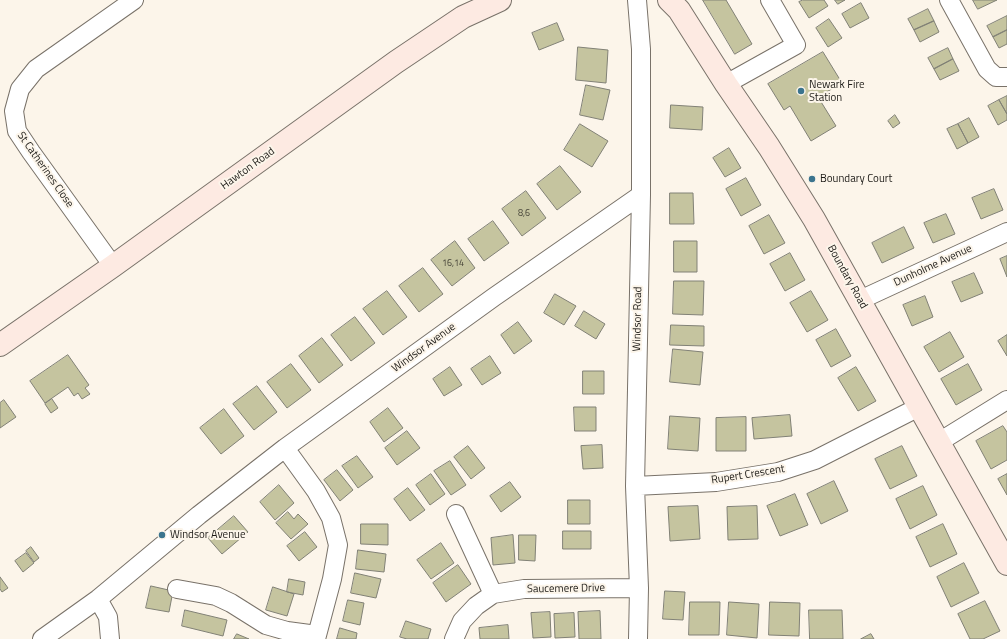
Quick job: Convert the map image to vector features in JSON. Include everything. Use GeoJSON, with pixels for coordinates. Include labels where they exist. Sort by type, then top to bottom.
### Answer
{"type":"FeatureCollection","features":[{"type":"Feature","properties":{"kind":"street","name":"St Catherines Close"},"geometry":{"type":"LineString","coordinates":[[113,266],[17,131],[14,111],[20,89],[36,69],[134,0]]}},
{"type":"Feature","properties":{"kind":"street","name":"Hawton Road"},"geometry":{"type":"LineString","coordinates":[[0,345],[113,266],[396,62],[463,17],[500,0]]}},
{"type":"Feature","properties":{"kind":"street","name":"Windsor Road"},"geometry":{"type":"LineString","coordinates":[[637,0],[641,49],[641,195],[635,486],[639,588],[638,639]]}},
{"type":"Feature","properties":{"kind":"street","name":"Boundary Road"},"geometry":{"type":"LineString","coordinates":[[669,0],[679,10],[726,84],[769,147],[814,219],[1007,564]]}},
{"type":"Feature","properties":{"kind":"street"},"geometry":{"type":"LineString","coordinates":[[726,84],[796,45],[770,0]]}},
{"type":"Feature","properties":{"kind":"street"},"geometry":{"type":"LineString","coordinates":[[949,0],[988,69],[996,77],[1007,77]]}},
{"type":"Feature","properties":{"kind":"street","name":"Windsor Avenue"},"geometry":{"type":"LineString","coordinates":[[42,639],[98,599],[199,515],[284,448],[641,195]]}},
{"type":"Feature","properties":{"kind":"street","name":"Dunholme Avenue"},"geometry":{"type":"LineString","coordinates":[[860,300],[1007,232]]}},
{"type":"Feature","properties":{"kind":"street"},"geometry":{"type":"LineString","coordinates":[[939,442],[1007,400]]}},
{"type":"Feature","properties":{"kind":"street","name":"Rupert Crescent"},"geometry":{"type":"LineString","coordinates":[[635,486],[716,482],[778,472],[815,460],[918,407]]}},
{"type":"Feature","properties":{"kind":"street"},"geometry":{"type":"LineString","coordinates":[[177,589],[221,598],[231,602],[266,625],[287,632],[316,637],[332,578],[338,545],[331,518],[316,490],[284,448]]}},
{"type":"Feature","properties":{"kind":"street"},"geometry":{"type":"LineString","coordinates":[[456,514],[493,594]]}},
{"type":"Feature","properties":{"kind":"street","name":"Saucemere Drive"},"geometry":{"type":"LineString","coordinates":[[454,639],[462,621],[476,606],[493,594],[524,589],[639,588]]}},
{"type":"Feature","properties":{"kind":"street"},"geometry":{"type":"LineString","coordinates":[[98,599],[108,617],[110,639]]}},
{"type":"Feature","properties":{"kind":"building"},"geometry":{"type":"Polygon","coordinates":[[[703,0],[726,0],[752,44],[735,54],[703,0]]]}},
{"type":"Feature","properties":{"kind":"building"},"geometry":{"type":"Polygon","coordinates":[[[803,0],[824,0],[828,6],[809,18],[799,2],[803,0]]]}},
{"type":"Feature","properties":{"kind":"building"},"geometry":{"type":"Polygon","coordinates":[[[835,0],[845,0],[838,4],[835,0]]]}},
{"type":"Feature","properties":{"kind":"building"},"geometry":{"type":"Polygon","coordinates":[[[973,0],[997,0],[978,9],[973,0]]]}},
{"type":"Feature","properties":{"kind":"building"},"geometry":{"type":"Polygon","coordinates":[[[861,3],[869,18],[850,28],[842,14],[861,3]]]}},
{"type":"Feature","properties":{"kind":"building"},"geometry":{"type":"Polygon","coordinates":[[[928,9],[934,21],[914,30],[908,19],[928,9]]]}},
{"type":"Feature","properties":{"kind":"building"},"geometry":{"type":"Polygon","coordinates":[[[1007,16],[1007,30],[993,37],[987,26],[1007,16]]]}},
{"type":"Feature","properties":{"kind":"building"},"geometry":{"type":"Polygon","coordinates":[[[829,19],[842,38],[828,47],[816,28],[829,19]]]}},
{"type":"Feature","properties":{"kind":"building"},"geometry":{"type":"Polygon","coordinates":[[[934,21],[939,32],[920,42],[914,30],[934,21]]]}},
{"type":"Feature","properties":{"kind":"building"},"geometry":{"type":"Polygon","coordinates":[[[557,23],[564,40],[539,50],[532,33],[557,23]]]}},
{"type":"Feature","properties":{"kind":"building"},"geometry":{"type":"Polygon","coordinates":[[[1007,30],[1007,44],[999,48],[993,37],[1007,30]]]}},
{"type":"Feature","properties":{"kind":"building"},"geometry":{"type":"Polygon","coordinates":[[[578,47],[608,50],[606,83],[576,80],[578,47]]]}},
{"type":"Feature","properties":{"kind":"building"},"geometry":{"type":"Polygon","coordinates":[[[948,48],[953,59],[934,69],[928,58],[948,48]]]}},
{"type":"Feature","properties":{"kind":"building","name":"Newark Fire Station"},"geometry":{"type":"Polygon","coordinates":[[[823,52],[842,83],[818,97],[836,126],[811,141],[790,106],[784,110],[768,84],[823,52]]]}},
{"type":"Feature","properties":{"kind":"building"},"geometry":{"type":"Polygon","coordinates":[[[953,59],[959,71],[940,80],[934,69],[953,59]]]}},
{"type":"Feature","properties":{"kind":"building"},"geometry":{"type":"Polygon","coordinates":[[[586,85],[610,90],[603,120],[580,115],[586,85]]]}},
{"type":"Feature","properties":{"kind":"building"},"geometry":{"type":"Polygon","coordinates":[[[1007,96],[1007,114],[999,100],[1007,96]]]}},
{"type":"Feature","properties":{"kind":"building"},"geometry":{"type":"Polygon","coordinates":[[[999,100],[1007,114],[1007,120],[998,125],[988,106],[999,100]]]}},
{"type":"Feature","properties":{"kind":"building"},"geometry":{"type":"Polygon","coordinates":[[[671,105],[703,107],[702,130],[670,128],[671,105]]]}},
{"type":"Feature","properties":{"kind":"building"},"geometry":{"type":"Polygon","coordinates":[[[895,115],[900,123],[893,128],[888,121],[895,115]]]}},
{"type":"Feature","properties":{"kind":"building"},"geometry":{"type":"Polygon","coordinates":[[[969,118],[979,137],[968,143],[958,124],[969,118]]]}},
{"type":"Feature","properties":{"kind":"building"},"geometry":{"type":"Polygon","coordinates":[[[580,124],[608,141],[592,167],[564,150],[580,124]]]}},
{"type":"Feature","properties":{"kind":"building"},"geometry":{"type":"Polygon","coordinates":[[[958,124],[968,143],[957,149],[947,129],[958,124]]]}},
{"type":"Feature","properties":{"kind":"building"},"geometry":{"type":"Polygon","coordinates":[[[729,148],[741,168],[725,177],[713,158],[729,148]]]}},
{"type":"Feature","properties":{"kind":"building"},"geometry":{"type":"Polygon","coordinates":[[[560,166],[581,192],[557,210],[537,184],[560,166]]]}},
{"type":"Feature","properties":{"kind":"building"},"geometry":{"type":"Polygon","coordinates":[[[746,178],[761,205],[741,216],[726,189],[746,178]]]}},
{"type":"Feature","properties":{"kind":"building"},"geometry":{"type":"Polygon","coordinates":[[[994,189],[1003,210],[981,219],[972,198],[994,189]]]}},
{"type":"Feature","properties":{"kind":"building"},"geometry":{"type":"Polygon","coordinates":[[[526,191],[546,218],[522,236],[502,209],[526,191]]]}},
{"type":"Feature","properties":{"kind":"building"},"geometry":{"type":"Polygon","coordinates":[[[670,193],[693,193],[694,224],[670,224],[670,193]]]}},
{"type":"Feature","properties":{"kind":"building"},"geometry":{"type":"Polygon","coordinates":[[[946,214],[955,234],[933,243],[924,223],[946,214]]]}},
{"type":"Feature","properties":{"kind":"building"},"geometry":{"type":"Polygon","coordinates":[[[769,215],[785,243],[764,254],[749,226],[769,215]]]}},
{"type":"Feature","properties":{"kind":"building"},"geometry":{"type":"Polygon","coordinates":[[[493,221],[509,243],[484,261],[468,239],[493,221]]]}},
{"type":"Feature","properties":{"kind":"building"},"geometry":{"type":"Polygon","coordinates":[[[904,227],[914,248],[882,263],[872,243],[904,227]]]}},
{"type":"Feature","properties":{"kind":"building"},"geometry":{"type":"Polygon","coordinates":[[[455,241],[475,268],[452,286],[431,260],[455,241]]]}},
{"type":"Feature","properties":{"kind":"building"},"geometry":{"type":"Polygon","coordinates":[[[674,241],[697,241],[697,272],[674,272],[674,241]]]}},
{"type":"Feature","properties":{"kind":"building"},"geometry":{"type":"Polygon","coordinates":[[[790,253],[805,280],[785,291],[770,264],[790,253]]]}},
{"type":"Feature","properties":{"kind":"building"},"geometry":{"type":"Polygon","coordinates":[[[1007,256],[1007,277],[1000,259],[1007,256]]]}},
{"type":"Feature","properties":{"kind":"building"},"geometry":{"type":"Polygon","coordinates":[[[423,268],[443,294],[419,312],[399,286],[423,268]]]}},
{"type":"Feature","properties":{"kind":"building"},"geometry":{"type":"Polygon","coordinates":[[[974,273],[983,293],[961,302],[952,282],[974,273]]]}},
{"type":"Feature","properties":{"kind":"building"},"geometry":{"type":"Polygon","coordinates":[[[674,281],[704,281],[703,315],[673,314],[674,281]]]}},
{"type":"Feature","properties":{"kind":"building"},"geometry":{"type":"Polygon","coordinates":[[[387,291],[407,317],[383,335],[363,309],[387,291]]]}},
{"type":"Feature","properties":{"kind":"building"},"geometry":{"type":"Polygon","coordinates":[[[811,291],[828,320],[807,332],[790,303],[811,291]]]}},
{"type":"Feature","properties":{"kind":"building"},"geometry":{"type":"Polygon","coordinates":[[[555,294],[576,306],[564,325],[544,313],[555,294]]]}},
{"type":"Feature","properties":{"kind":"building"},"geometry":{"type":"Polygon","coordinates":[[[925,296],[933,317],[912,326],[903,305],[925,296]]]}},
{"type":"Feature","properties":{"kind":"building"},"geometry":{"type":"Polygon","coordinates":[[[584,311],[605,324],[596,339],[575,326],[584,311]]]}},
{"type":"Feature","properties":{"kind":"building"},"geometry":{"type":"Polygon","coordinates":[[[355,317],[375,343],[351,361],[331,335],[355,317]]]}},
{"type":"Feature","properties":{"kind":"building"},"geometry":{"type":"Polygon","coordinates":[[[518,322],[532,341],[514,354],[501,335],[518,322]]]}},
{"type":"Feature","properties":{"kind":"building"},"geometry":{"type":"Polygon","coordinates":[[[671,325],[704,326],[704,346],[670,345],[671,325]]]}},
{"type":"Feature","properties":{"kind":"building"},"geometry":{"type":"Polygon","coordinates":[[[836,329],[851,356],[831,367],[816,340],[836,329]]]}},
{"type":"Feature","properties":{"kind":"building"},"geometry":{"type":"Polygon","coordinates":[[[950,332],[964,357],[939,372],[924,347],[950,332]]]}},
{"type":"Feature","properties":{"kind":"building"},"geometry":{"type":"Polygon","coordinates":[[[1007,335],[1007,356],[998,341],[1007,335]]]}},
{"type":"Feature","properties":{"kind":"building"},"geometry":{"type":"Polygon","coordinates":[[[322,338],[343,365],[319,383],[299,356],[322,338]]]}},
{"type":"Feature","properties":{"kind":"building"},"geometry":{"type":"Polygon","coordinates":[[[673,349],[703,352],[700,385],[670,382],[673,349]]]}},
{"type":"Feature","properties":{"kind":"building"},"geometry":{"type":"Polygon","coordinates":[[[68,355],[89,385],[85,388],[90,394],[82,399],[78,393],[74,396],[68,387],[45,403],[30,381],[68,355]]]}},
{"type":"Feature","properties":{"kind":"building"},"geometry":{"type":"Polygon","coordinates":[[[490,356],[501,373],[482,385],[471,369],[490,356]]]}},
{"type":"Feature","properties":{"kind":"building"},"geometry":{"type":"Polygon","coordinates":[[[291,364],[311,390],[287,408],[267,382],[291,364]]]}},
{"type":"Feature","properties":{"kind":"building"},"geometry":{"type":"Polygon","coordinates":[[[968,364],[982,390],[956,405],[941,379],[968,364]]]}},
{"type":"Feature","properties":{"kind":"building"},"geometry":{"type":"Polygon","coordinates":[[[450,367],[462,385],[444,396],[433,379],[450,367]]]}},
{"type":"Feature","properties":{"kind":"building"},"geometry":{"type":"Polygon","coordinates":[[[856,367],[876,401],[858,411],[838,378],[856,367]]]}},
{"type":"Feature","properties":{"kind":"building"},"geometry":{"type":"Polygon","coordinates":[[[583,371],[604,371],[604,394],[583,394],[583,371]]]}},
{"type":"Feature","properties":{"kind":"building"},"geometry":{"type":"Polygon","coordinates":[[[257,386],[277,412],[254,430],[233,404],[257,386]]]}},
{"type":"Feature","properties":{"kind":"building"},"geometry":{"type":"Polygon","coordinates":[[[52,399],[58,408],[51,413],[45,404],[52,399]]]}},
{"type":"Feature","properties":{"kind":"building"},"geometry":{"type":"Polygon","coordinates":[[[4,400],[16,417],[0,428],[0,403],[4,400]]]}},
{"type":"Feature","properties":{"kind":"building"},"geometry":{"type":"Polygon","coordinates":[[[574,407],[596,407],[596,431],[575,431],[574,407]]]}},
{"type":"Feature","properties":{"kind":"building"},"geometry":{"type":"Polygon","coordinates":[[[388,408],[403,428],[384,442],[370,422],[388,408]]]}},
{"type":"Feature","properties":{"kind":"building"},"geometry":{"type":"Polygon","coordinates":[[[224,409],[244,436],[221,454],[200,428],[224,409]]]}},
{"type":"Feature","properties":{"kind":"building"},"geometry":{"type":"Polygon","coordinates":[[[790,415],[792,436],[754,439],[752,418],[790,415]]]}},
{"type":"Feature","properties":{"kind":"building"},"geometry":{"type":"Polygon","coordinates":[[[670,416],[700,418],[698,451],[668,449],[670,416]]]}},
{"type":"Feature","properties":{"kind":"building"},"geometry":{"type":"Polygon","coordinates":[[[746,417],[746,451],[716,451],[716,418],[746,417]]]}},
{"type":"Feature","properties":{"kind":"building"},"geometry":{"type":"Polygon","coordinates":[[[1003,426],[1007,432],[1007,460],[991,469],[976,441],[1003,426]]]}},
{"type":"Feature","properties":{"kind":"building"},"geometry":{"type":"Polygon","coordinates":[[[407,431],[420,448],[397,465],[385,448],[407,431]]]}},
{"type":"Feature","properties":{"kind":"building"},"geometry":{"type":"Polygon","coordinates":[[[602,445],[603,468],[583,469],[581,446],[602,445]]]}},
{"type":"Feature","properties":{"kind":"building"},"geometry":{"type":"Polygon","coordinates":[[[468,446],[485,468],[471,479],[454,457],[468,446]]]}},
{"type":"Feature","properties":{"kind":"building"},"geometry":{"type":"Polygon","coordinates":[[[902,446],[917,476],[890,489],[875,459],[902,446]]]}},
{"type":"Feature","properties":{"kind":"building"},"geometry":{"type":"Polygon","coordinates":[[[357,456],[373,477],[358,488],[342,466],[357,456]]]}},
{"type":"Feature","properties":{"kind":"building"},"geometry":{"type":"Polygon","coordinates":[[[450,461],[466,485],[451,495],[434,471],[450,461]]]}},
{"type":"Feature","properties":{"kind":"building"},"geometry":{"type":"Polygon","coordinates":[[[337,470],[353,490],[340,501],[324,480],[337,470]]]}},
{"type":"Feature","properties":{"kind":"building"},"geometry":{"type":"Polygon","coordinates":[[[431,474],[445,494],[430,505],[416,485],[431,474]]]}},
{"type":"Feature","properties":{"kind":"building"},"geometry":{"type":"Polygon","coordinates":[[[1007,474],[1007,495],[998,479],[1007,474]]]}},
{"type":"Feature","properties":{"kind":"building"},"geometry":{"type":"Polygon","coordinates":[[[834,481],[848,511],[821,524],[807,494],[834,481]]]}},
{"type":"Feature","properties":{"kind":"building"},"geometry":{"type":"Polygon","coordinates":[[[510,482],[521,497],[501,512],[490,496],[510,482]]]}},
{"type":"Feature","properties":{"kind":"building"},"geometry":{"type":"Polygon","coordinates":[[[279,485],[294,503],[275,520],[260,502],[279,485]]]}},
{"type":"Feature","properties":{"kind":"building"},"geometry":{"type":"Polygon","coordinates":[[[923,486],[937,515],[910,529],[896,499],[923,486]]]}},
{"type":"Feature","properties":{"kind":"building"},"geometry":{"type":"Polygon","coordinates":[[[408,488],[425,510],[410,521],[394,499],[408,488]]]}},
{"type":"Feature","properties":{"kind":"building"},"geometry":{"type":"Polygon","coordinates":[[[795,494],[808,525],[780,536],[767,506],[795,494]]]}},
{"type":"Feature","properties":{"kind":"building"},"geometry":{"type":"Polygon","coordinates":[[[568,500],[590,500],[590,524],[568,524],[568,500]]]}},
{"type":"Feature","properties":{"kind":"building"},"geometry":{"type":"Polygon","coordinates":[[[698,506],[700,539],[670,541],[668,507],[698,506]]]}},
{"type":"Feature","properties":{"kind":"building"},"geometry":{"type":"Polygon","coordinates":[[[757,506],[758,539],[728,540],[727,507],[757,506]]]}},
{"type":"Feature","properties":{"kind":"building"},"geometry":{"type":"Polygon","coordinates":[[[288,512],[294,519],[298,514],[308,524],[291,539],[276,523],[288,512]]]}},
{"type":"Feature","properties":{"kind":"building"},"geometry":{"type":"Polygon","coordinates":[[[234,516],[248,532],[222,554],[208,538],[234,516]]]}},
{"type":"Feature","properties":{"kind":"building"},"geometry":{"type":"Polygon","coordinates":[[[361,524],[388,524],[388,545],[361,544],[361,524]]]}},
{"type":"Feature","properties":{"kind":"building"},"geometry":{"type":"Polygon","coordinates":[[[943,524],[957,554],[930,567],[916,537],[943,524]]]}},
{"type":"Feature","properties":{"kind":"building"},"geometry":{"type":"Polygon","coordinates":[[[563,531],[591,531],[591,549],[563,549],[563,531]]]}},
{"type":"Feature","properties":{"kind":"building"},"geometry":{"type":"Polygon","coordinates":[[[305,532],[317,547],[299,561],[287,546],[305,532]]]}},
{"type":"Feature","properties":{"kind":"building"},"geometry":{"type":"Polygon","coordinates":[[[513,535],[515,563],[493,565],[491,538],[513,535]]]}},
{"type":"Feature","properties":{"kind":"building"},"geometry":{"type":"Polygon","coordinates":[[[519,535],[536,535],[535,561],[519,560],[519,535]]]}},
{"type":"Feature","properties":{"kind":"building"},"geometry":{"type":"Polygon","coordinates":[[[441,543],[454,563],[431,579],[417,560],[441,543]]]}},
{"type":"Feature","properties":{"kind":"building"},"geometry":{"type":"Polygon","coordinates":[[[31,547],[39,558],[34,562],[26,551],[31,547]]]}},
{"type":"Feature","properties":{"kind":"building"},"geometry":{"type":"Polygon","coordinates":[[[358,550],[386,554],[384,572],[356,569],[358,550]]]}},
{"type":"Feature","properties":{"kind":"building"},"geometry":{"type":"Polygon","coordinates":[[[26,553],[34,563],[23,572],[15,561],[26,553]]]}},
{"type":"Feature","properties":{"kind":"building"},"geometry":{"type":"Polygon","coordinates":[[[964,563],[979,593],[951,607],[937,577],[964,563]]]}},
{"type":"Feature","properties":{"kind":"building"},"geometry":{"type":"Polygon","coordinates":[[[458,565],[471,584],[446,602],[433,583],[458,565]]]}},
{"type":"Feature","properties":{"kind":"building"},"geometry":{"type":"Polygon","coordinates":[[[355,573],[381,579],[376,598],[351,593],[355,573]]]}},
{"type":"Feature","properties":{"kind":"building"},"geometry":{"type":"Polygon","coordinates":[[[0,577],[8,588],[2,592],[0,589],[0,577]]]}},
{"type":"Feature","properties":{"kind":"building"},"geometry":{"type":"Polygon","coordinates":[[[289,579],[305,582],[303,595],[287,592],[289,579]]]}},
{"type":"Feature","properties":{"kind":"building"},"geometry":{"type":"Polygon","coordinates":[[[151,586],[173,591],[169,612],[146,608],[151,586]]]}},
{"type":"Feature","properties":{"kind":"building"},"geometry":{"type":"Polygon","coordinates":[[[273,587],[294,594],[287,616],[266,610],[273,587]]]}},
{"type":"Feature","properties":{"kind":"building"},"geometry":{"type":"Polygon","coordinates":[[[665,591],[685,592],[683,620],[663,619],[665,591]]]}},
{"type":"Feature","properties":{"kind":"building"},"geometry":{"type":"Polygon","coordinates":[[[348,600],[364,603],[360,625],[343,621],[348,600]]]}},
{"type":"Feature","properties":{"kind":"building"},"geometry":{"type":"Polygon","coordinates":[[[985,601],[1000,631],[983,639],[970,639],[958,614],[985,601]]]}},
{"type":"Feature","properties":{"kind":"building"},"geometry":{"type":"Polygon","coordinates":[[[690,602],[720,602],[719,635],[689,635],[690,602]]]}},
{"type":"Feature","properties":{"kind":"building"},"geometry":{"type":"Polygon","coordinates":[[[729,602],[759,604],[757,638],[727,635],[729,602]]]}},
{"type":"Feature","properties":{"kind":"building"},"geometry":{"type":"Polygon","coordinates":[[[770,602],[800,603],[799,636],[769,635],[770,602]]]}},
{"type":"Feature","properties":{"kind":"building"},"geometry":{"type":"Polygon","coordinates":[[[185,610],[227,620],[223,636],[182,626],[185,610]]]}},
{"type":"Feature","properties":{"kind":"building"},"geometry":{"type":"Polygon","coordinates":[[[809,610],[842,610],[843,639],[810,639],[809,610]]]}},
{"type":"Feature","properties":{"kind":"building"},"geometry":{"type":"Polygon","coordinates":[[[600,611],[601,639],[579,639],[578,612],[600,611]]]}},
{"type":"Feature","properties":{"kind":"building"},"geometry":{"type":"Polygon","coordinates":[[[550,612],[551,637],[533,638],[531,613],[550,612]]]}},
{"type":"Feature","properties":{"kind":"building"},"geometry":{"type":"Polygon","coordinates":[[[574,613],[575,637],[555,638],[554,614],[574,613]]]}},
{"type":"Feature","properties":{"kind":"building"},"geometry":{"type":"Polygon","coordinates":[[[406,621],[431,629],[428,639],[407,639],[400,637],[406,621]]]}},
{"type":"Feature","properties":{"kind":"building"},"geometry":{"type":"Polygon","coordinates":[[[508,625],[509,639],[480,639],[479,628],[508,625]]]}},
{"type":"Feature","properties":{"kind":"building"},"geometry":{"type":"Polygon","coordinates":[[[340,628],[357,633],[356,639],[337,639],[340,628]]]}},
{"type":"Feature","properties":{"kind":"building"},"geometry":{"type":"Polygon","coordinates":[[[237,634],[249,639],[234,639],[237,634]]]}},
{"type":"Feature","properties":{"kind":"building"},"geometry":{"type":"Polygon","coordinates":[[[871,634],[874,639],[861,639],[871,634]]]}},
{"type":"Feature","properties":{"kind":"place","name":"Newark Fire Station"},"geometry":{"type":"Point","coordinates":[801,91]}},
{"type":"Feature","properties":{"kind":"place","name":"Boundary Court"},"geometry":{"type":"Point","coordinates":[812,179]}},
{"type":"Feature","properties":{"kind":"place","name":"Windsor Avenue"},"geometry":{"type":"Point","coordinates":[162,535]}}]}
